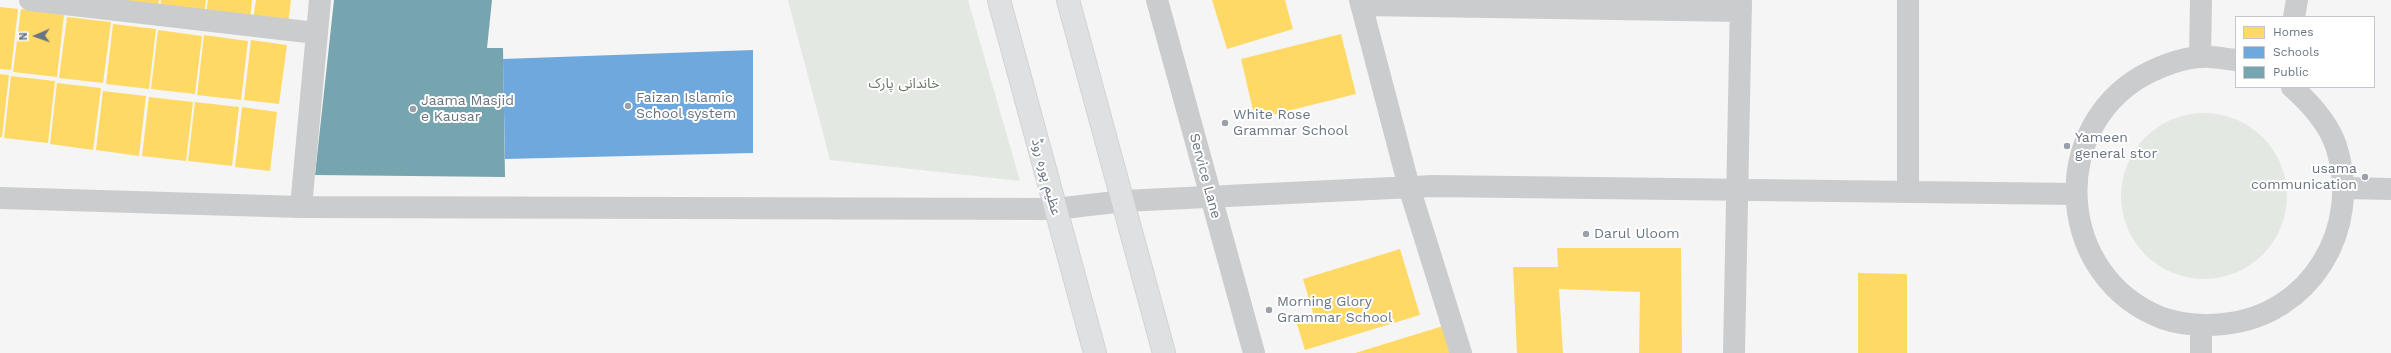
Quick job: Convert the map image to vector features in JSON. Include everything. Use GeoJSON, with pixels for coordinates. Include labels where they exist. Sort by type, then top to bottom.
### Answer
{"type":"FeatureCollection","features":[{"type":"Feature","properties":{"kind":"main road","name":"عظیم پورہ روڈ"},"geometry":{"type":"LineString","coordinates":[[999,0],[1095,353]]}},
{"type":"Feature","properties":{"kind":"main road"},"geometry":{"type":"LineString","coordinates":[[1068,0],[1124,201],[1164,353]]}},
{"type":"Feature","properties":{"kind":"street"},"geometry":{"type":"LineString","coordinates":[[30,0],[316,33]]}},
{"type":"Feature","properties":{"kind":"street"},"geometry":{"type":"LineString","coordinates":[[301,207],[320,0]]}},
{"type":"Feature","properties":{"kind":"street","name":"Service Lane"},"geometry":{"type":"LineString","coordinates":[[1157,0],[1254,353]]}},
{"type":"Feature","properties":{"kind":"street"},"geometry":{"type":"LineString","coordinates":[[1908,0],[1908,192]]}},
{"type":"Feature","properties":{"kind":"street"},"geometry":{"type":"LineString","coordinates":[[2200,57],[2201,0]]}},
{"type":"Feature","properties":{"kind":"street"},"geometry":{"type":"LineString","coordinates":[[2294,16],[2297,0]]}},
{"type":"Feature","properties":{"kind":"street"},"geometry":{"type":"LineString","coordinates":[[1461,353],[1409,187],[1361,3],[1741,6],[1734,353]]}},
{"type":"Feature","properties":{"kind":"street"},"geometry":{"type":"LineString","coordinates":[[2235,60],[2200,57],[2161,66],[2125,86],[2098,116],[2081,154],[2075,194],[2082,234],[2100,270],[2128,298],[2162,318],[2201,326],[2245,322],[2286,303],[2318,272],[2338,232],[2344,188],[2336,145],[2314,107],[2293,88]]}},
{"type":"Feature","properties":{"kind":"street"},"geometry":{"type":"LineString","coordinates":[[0,198],[301,207],[1055,209],[1124,201],[1409,187],[1738,189],[2075,194]]}},
{"type":"Feature","properties":{"kind":"street"},"geometry":{"type":"LineString","coordinates":[[2344,188],[2391,189]]}},
{"type":"Feature","properties":{"kind":"street"},"geometry":{"type":"LineString","coordinates":[[2201,326],[2201,353]]}},
{"type":"Feature","properties":{"kind":"green space","name":"خاندانی پارک"},"geometry":{"type":"Polygon","coordinates":[[[788,0],[968,0],[1020,181],[830,160],[788,0]]]}},
{"type":"Feature","properties":{"kind":"green space"},"geometry":{"type":"Polygon","coordinates":[[[2196,113],[2212,113],[2228,116],[2243,122],[2263,137],[2278,157],[2281,164],[2286,180],[2286,212],[2281,228],[2278,235],[2263,255],[2243,270],[2228,276],[2212,279],[2196,279],[2180,276],[2165,270],[2145,255],[2140,249],[2130,235],[2124,220],[2121,204],[2121,188],[2124,172],[2130,157],[2145,137],[2151,132],[2165,122],[2180,116],[2196,113]]]}},
{"type":"Feature","properties":{"kind":"building: Homes"},"geometry":{"type":"Polygon","coordinates":[[[115,0],[159,0],[158,9],[115,0]]]}},
{"type":"Feature","properties":{"kind":"building: Homes"},"geometry":{"type":"Polygon","coordinates":[[[161,0],[206,0],[204,15],[160,9],[161,0]]]}},
{"type":"Feature","properties":{"kind":"building: Homes"},"geometry":{"type":"Polygon","coordinates":[[[208,0],[252,0],[250,20],[206,14],[208,0]]]}},
{"type":"Feature","properties":{"kind":"building: Homes"},"geometry":{"type":"Polygon","coordinates":[[[256,0],[291,0],[288,24],[253,20],[256,0]]]}},
{"type":"Feature","properties":{"kind":"building: Homes"},"geometry":{"type":"Polygon","coordinates":[[[1212,0],[1285,0],[1293,29],[1227,49],[1212,0]]]}},
{"type":"Feature","properties":{"kind":"building: Homes"},"geometry":{"type":"Polygon","coordinates":[[[0,7],[18,9],[11,70],[0,69],[0,7]]]}},
{"type":"Feature","properties":{"kind":"building: Homes"},"geometry":{"type":"Polygon","coordinates":[[[21,9],[64,15],[57,77],[13,72],[21,9]]]}},
{"type":"Feature","properties":{"kind":"building: Homes"},"geometry":{"type":"Polygon","coordinates":[[[67,17],[111,22],[103,83],[59,78],[67,17]]]}},
{"type":"Feature","properties":{"kind":"building: Homes"},"geometry":{"type":"Polygon","coordinates":[[[113,24],[156,29],[149,89],[106,84],[113,24]]]}},
{"type":"Feature","properties":{"kind":"building: Homes"},"geometry":{"type":"Polygon","coordinates":[[[158,30],[202,36],[195,94],[151,89],[158,30]]]}},
{"type":"Feature","properties":{"kind":"building: Homes"},"geometry":{"type":"Polygon","coordinates":[[[1341,34],[1356,94],[1255,119],[1241,59],[1341,34]]]}},
{"type":"Feature","properties":{"kind":"building: Homes"},"geometry":{"type":"Polygon","coordinates":[[[204,35],[248,41],[241,100],[197,95],[204,35]]]}},
{"type":"Feature","properties":{"kind":"building: Homes"},"geometry":{"type":"Polygon","coordinates":[[[251,40],[287,45],[279,104],[244,100],[251,40]]]}},
{"type":"Feature","properties":{"kind":"building: Homes"},"geometry":{"type":"Polygon","coordinates":[[[0,74],[9,75],[2,137],[0,137],[0,74]]]}},
{"type":"Feature","properties":{"kind":"building: Homes"},"geometry":{"type":"Polygon","coordinates":[[[11,76],[55,81],[48,143],[4,138],[11,76]]]}},
{"type":"Feature","properties":{"kind":"building: Homes"},"geometry":{"type":"Polygon","coordinates":[[[57,83],[101,88],[93,150],[50,144],[57,83]]]}},
{"type":"Feature","properties":{"kind":"building: Homes"},"geometry":{"type":"Polygon","coordinates":[[[103,91],[146,96],[139,156],[96,150],[103,91]]]}},
{"type":"Feature","properties":{"kind":"building: Homes"},"geometry":{"type":"Polygon","coordinates":[[[149,97],[193,102],[186,161],[142,156],[149,97]]]}},
{"type":"Feature","properties":{"kind":"building: Homes"},"geometry":{"type":"Polygon","coordinates":[[[195,102],[239,107],[232,166],[188,161],[195,102]]]}},
{"type":"Feature","properties":{"kind":"building: Homes"},"geometry":{"type":"Polygon","coordinates":[[[242,107],[277,112],[270,171],[235,167],[242,107]]]}},
{"type":"Feature","properties":{"kind":"building: Homes"},"geometry":{"type":"Polygon","coordinates":[[[1557,248],[1681,248],[1682,353],[1639,353],[1640,292],[1559,289],[1563,353],[1517,353],[1513,267],[1558,267],[1557,248]]]}},
{"type":"Feature","properties":{"kind":"building: Homes"},"geometry":{"type":"Polygon","coordinates":[[[1400,249],[1420,315],[1305,350],[1296,321],[1314,316],[1303,279],[1400,249]]]}},
{"type":"Feature","properties":{"kind":"building: Homes"},"geometry":{"type":"Polygon","coordinates":[[[1858,273],[1907,274],[1907,353],[1858,353],[1858,273]]]}},
{"type":"Feature","properties":{"kind":"building: Homes"},"geometry":{"type":"Polygon","coordinates":[[[1443,326],[1452,353],[1355,353],[1443,326]]]}},
{"type":"Feature","properties":{"kind":"building: Schools","name":"Faizan Islamic School system"},"geometry":{"type":"Polygon","coordinates":[[[753,50],[753,153],[505,159],[503,59],[753,50]]]}},
{"type":"Feature","properties":{"kind":"building: Public","name":"Jaama Masjid e Kausar"},"geometry":{"type":"Polygon","coordinates":[[[334,0],[492,0],[487,48],[503,48],[505,177],[315,175],[334,0]]]}},
{"type":"Feature","properties":{"kind":"place","name":"Faizan Islamic School system"},"geometry":{"type":"Point","coordinates":[628,106]}},
{"type":"Feature","properties":{"kind":"place","name":"Jaama Masjid e Kausar"},"geometry":{"type":"Point","coordinates":[413,109]}},
{"type":"Feature","properties":{"kind":"place","name":"White Rose Grammar School"},"geometry":{"type":"Point","coordinates":[1225,123]}},
{"type":"Feature","properties":{"kind":"place","name":"Yameen general stor"},"geometry":{"type":"Point","coordinates":[2067,146]}},
{"type":"Feature","properties":{"kind":"place","name":"usama communication"},"geometry":{"type":"Point","coordinates":[2365,177]}},
{"type":"Feature","properties":{"kind":"place","name":"Darul Uloom"},"geometry":{"type":"Point","coordinates":[1586,234]}},
{"type":"Feature","properties":{"kind":"place","name":"Morning Glory Grammar School"},"geometry":{"type":"Point","coordinates":[1269,310]}}]}
